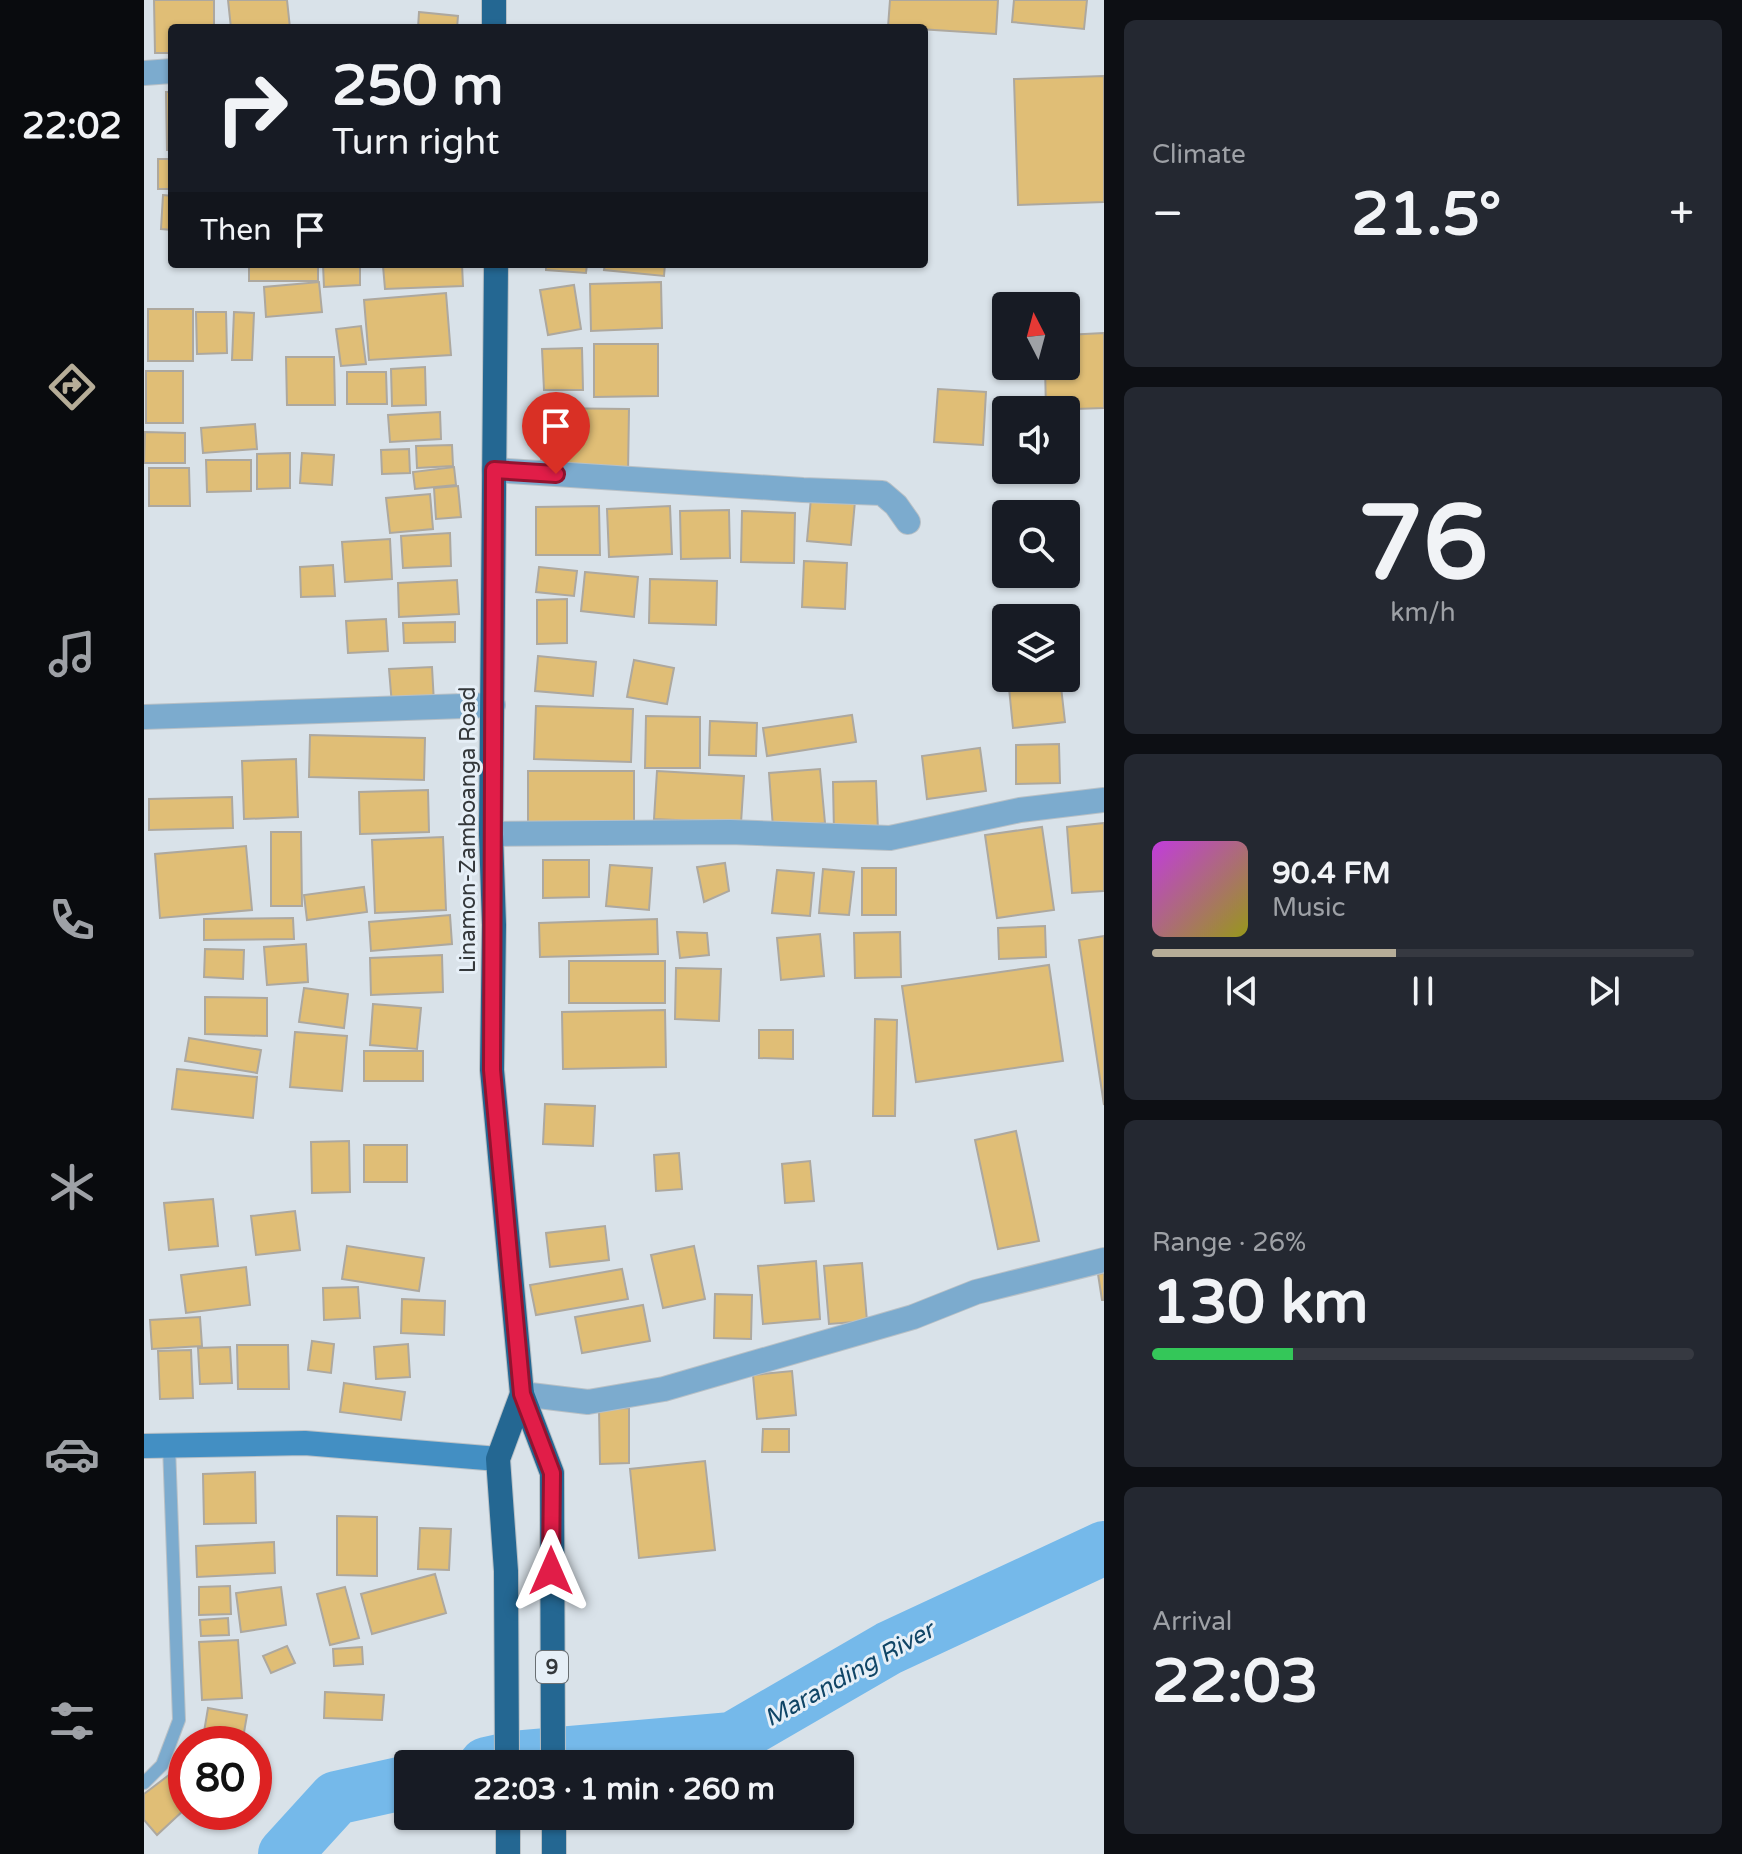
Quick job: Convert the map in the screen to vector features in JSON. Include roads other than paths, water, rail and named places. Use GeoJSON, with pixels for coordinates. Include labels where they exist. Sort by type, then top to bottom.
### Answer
{"type":"FeatureCollection","features":[{"type":"Feature","properties":{"kind":"highway"},"geometry":{"type":"LineString","coordinates":[[494,0],[494,24]]}},
{"type":"Feature","properties":{"kind":"highway","name":"Linamon-Zamboanga Road"},"geometry":{"type":"LineString","coordinates":[[496,268],[492,1070],[522,1394],[552,1473],[553,1750]]}},
{"type":"Feature","properties":{"kind":"highway","name":"Linamon-Zamboanga Road"},"geometry":{"type":"LineString","coordinates":[[507,1750],[506,1571],[498,1459],[522,1394]]}},
{"type":"Feature","properties":{"kind":"highway"},"geometry":{"type":"LineString","coordinates":[[508,1830],[508,1854]]}},
{"type":"Feature","properties":{"kind":"highway"},"geometry":{"type":"LineString","coordinates":[[554,1830],[554,1854]]}},
{"type":"Feature","properties":{"kind":"street"},"geometry":{"type":"LineString","coordinates":[[144,73],[168,71]]}},
{"type":"Feature","properties":{"kind":"street"},"geometry":{"type":"LineString","coordinates":[[494,470],[882,493],[896,505],[908,522]]}},
{"type":"Feature","properties":{"kind":"street"},"geometry":{"type":"LineString","coordinates":[[144,717],[493,705]]}},
{"type":"Feature","properties":{"kind":"street"},"geometry":{"type":"LineString","coordinates":[[491,834],[730,832],[890,838],[1020,810],[1104,800]]}},
{"type":"Feature","properties":{"kind":"street"},"geometry":{"type":"LineString","coordinates":[[522,1394],[588,1402],[664,1389],[913,1317],[976,1292],[1104,1260]]}},
{"type":"Feature","properties":{"kind":"street"},"geometry":{"type":"LineString","coordinates":[[144,1446],[305,1443],[498,1459]]}},
{"type":"Feature","properties":{"kind":"lane"},"geometry":{"type":"LineString","coordinates":[[144,1783],[162,1765],[179,1720],[169,1446]]}},
{"type":"Feature","properties":{"kind":"waterway","name":"Maranding River"},"geometry":{"type":"LineString","coordinates":[[605,1750],[732,1739],[889,1648],[1104,1548]]}},
{"type":"Feature","properties":{"kind":"waterway","name":"Maranding River"},"geometry":{"type":"LineString","coordinates":[[285,1854],[336,1798],[394,1785]]}}]}
